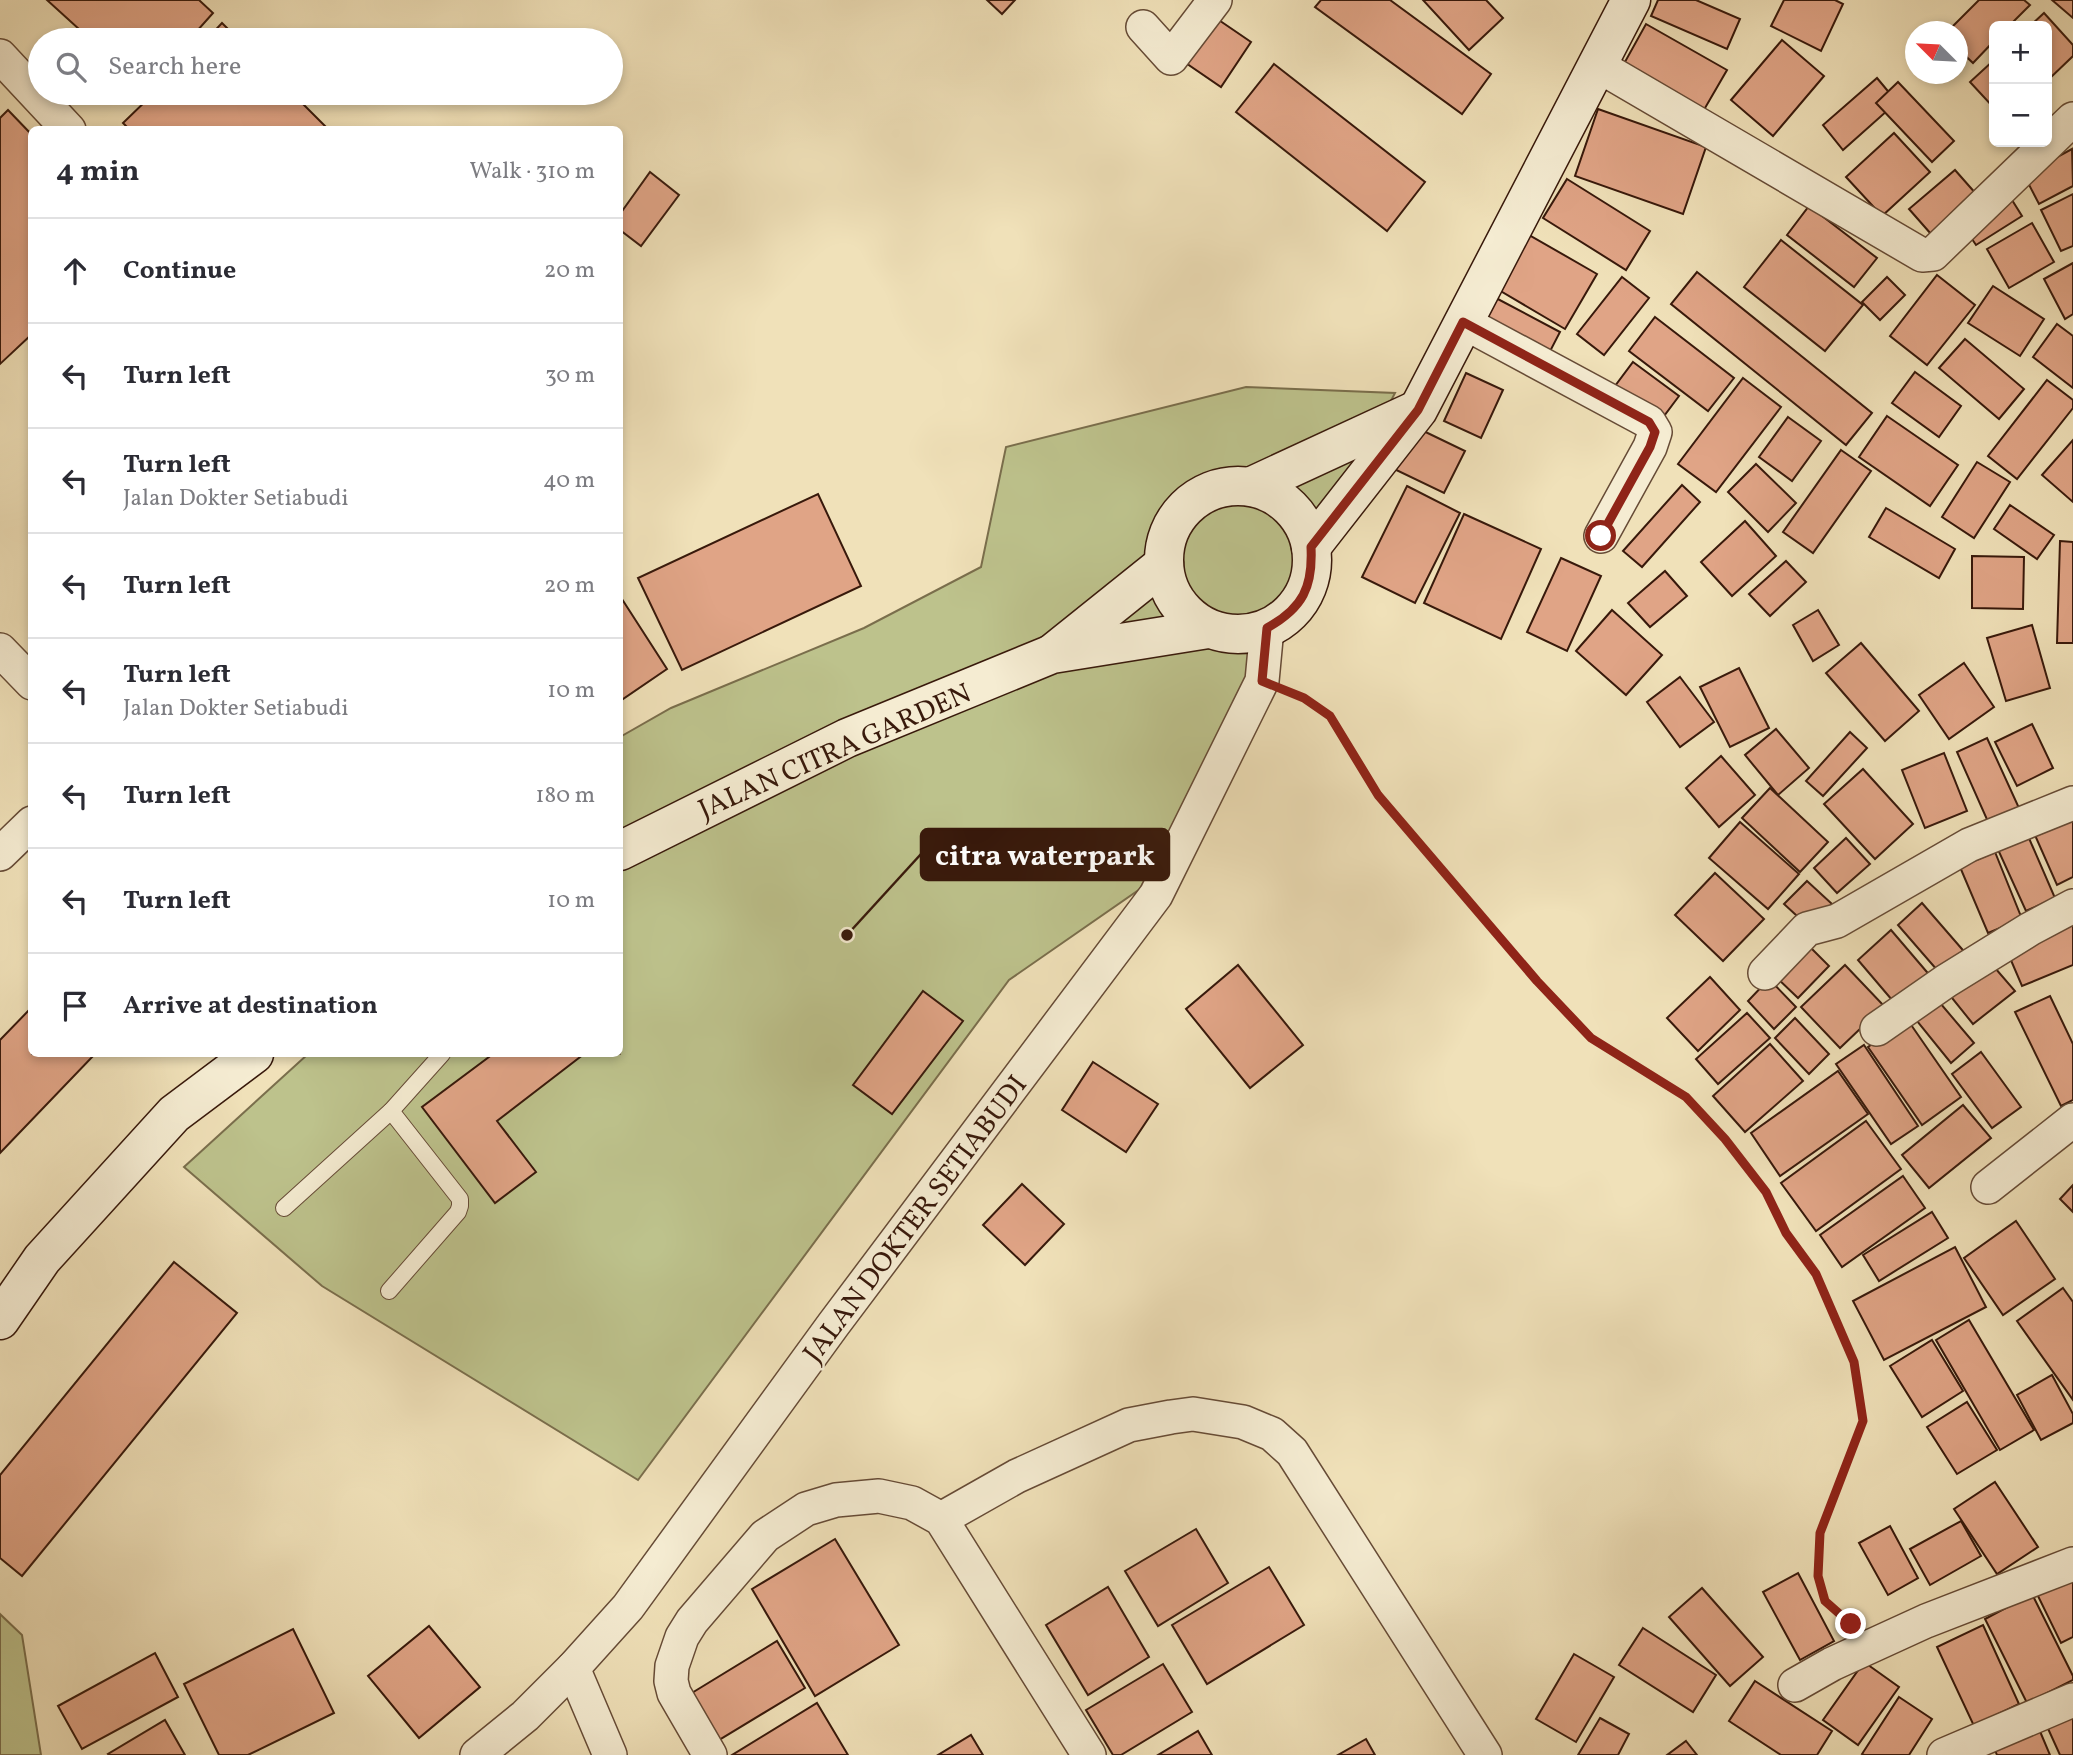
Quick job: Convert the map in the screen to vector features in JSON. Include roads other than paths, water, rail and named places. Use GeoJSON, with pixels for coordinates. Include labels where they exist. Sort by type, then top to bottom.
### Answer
{"type":"FeatureCollection","features":[{"type":"Feature","properties":{"kind":"street"},"geometry":{"type":"LineString","coordinates":[[1143,27],[1171,58],[1216,0]]}},
{"type":"Feature","properties":{"kind":"street"},"geometry":{"type":"LineString","coordinates":[[1311,547],[1418,410],[1631,0]]}},
{"type":"Feature","properties":{"kind":"street"},"geometry":{"type":"LineString","coordinates":[[0,56],[28,86]]}},
{"type":"Feature","properties":{"kind":"street"},"geometry":{"type":"LineString","coordinates":[[1597,65],[1922,255],[1933,254],[2073,119]]}},
{"type":"Feature","properties":{"kind":"street"},"geometry":{"type":"LineString","coordinates":[[46,105],[65,126]]}},
{"type":"Feature","properties":{"kind":"street"},"geometry":{"type":"LineString","coordinates":[[1463,322],[1649,422],[1655,432],[1650,447],[1601,536]]}},
{"type":"Feature","properties":{"kind":"street"},"geometry":{"type":"LineString","coordinates":[[1252,486],[1418,410]]}},
{"type":"Feature","properties":{"kind":"street"},"geometry":{"type":"LineString","coordinates":[[1230,486],[1252,486],[1273,494],[1291,507],[1304,525],[1311,547],[1312,568],[1306,590],[1285,618],[1248,634],[1228,634],[1208,628],[1192,618],[1178,604],[1169,586],[1164,564],[1166,542],[1175,521],[1190,504],[1208,491],[1230,486]]}},
{"type":"Feature","properties":{"kind":"street","name":"JALAN CITRA GARDEN"},"geometry":{"type":"LineString","coordinates":[[1052,654],[1164,564]]}},
{"type":"Feature","properties":{"kind":"street","name":"JALAN CITRA GARDEN"},"geometry":{"type":"LineString","coordinates":[[623,850],[847,738],[1052,654],[1208,628]]}},
{"type":"Feature","properties":{"kind":"street","name":"JALAN DOKTER SETIABUDI"},"geometry":{"type":"LineString","coordinates":[[477,1755],[525,1716],[628,1607],[833,1325],[1156,895],[1262,681],[1267,628]]}},
{"type":"Feature","properties":{"kind":"street"},"geometry":{"type":"LineString","coordinates":[[0,650],[28,679]]}},
{"type":"Feature","properties":{"kind":"street"},"geometry":{"type":"LineString","coordinates":[[1765,973],[1807,929],[1837,921],[1969,845],[2073,803]]}},
{"type":"Feature","properties":{"kind":"street"},"geometry":{"type":"LineString","coordinates":[[0,854],[28,827]]}},
{"type":"Feature","properties":{"kind":"street"},"geometry":{"type":"LineString","coordinates":[[1877,1030],[1946,981],[2073,906]]}},
{"type":"Feature","properties":{"kind":"street"},"geometry":{"type":"LineString","coordinates":[[0,1320],[43,1259],[174,1114],[250,1057]]}},
{"type":"Feature","properties":{"kind":"street"},"geometry":{"type":"LineString","coordinates":[[1988,1187],[2073,1120]]}},
{"type":"Feature","properties":{"kind":"street"},"geometry":{"type":"LineString","coordinates":[[941,1519],[1017,1476],[1129,1425],[1193,1414],[1243,1422],[1272,1434],[1292,1452],[1485,1755]]}},
{"type":"Feature","properties":{"kind":"street"},"geometry":{"type":"LineString","coordinates":[[710,1755],[674,1693],[671,1681],[672,1666],[682,1637],[702,1607],[765,1536],[807,1509],[836,1500],[879,1496],[912,1503],[941,1519],[1089,1755]]}},
{"type":"Feature","properties":{"kind":"street"},"geometry":{"type":"LineString","coordinates":[[1795,1685],[1832,1664],[1926,1621],[2073,1564]]}},
{"type":"Feature","properties":{"kind":"street"},"geometry":{"type":"LineString","coordinates":[[573,1668],[610,1755]]}},
{"type":"Feature","properties":{"kind":"street"},"geometry":{"type":"LineString","coordinates":[[1944,1755],[2073,1700]]}},
{"type":"Feature","properties":{"kind":"lane"},"geometry":{"type":"LineString","coordinates":[[284,1208],[391,1111],[439,1057]]}},
{"type":"Feature","properties":{"kind":"lane"},"geometry":{"type":"LineString","coordinates":[[388,1291],[458,1212],[460,1206],[460,1199],[391,1111]]}},
{"type":"Feature","properties":{"kind":"place","name":"citra waterpark"},"geometry":{"type":"Point","coordinates":[847,935]}}]}
